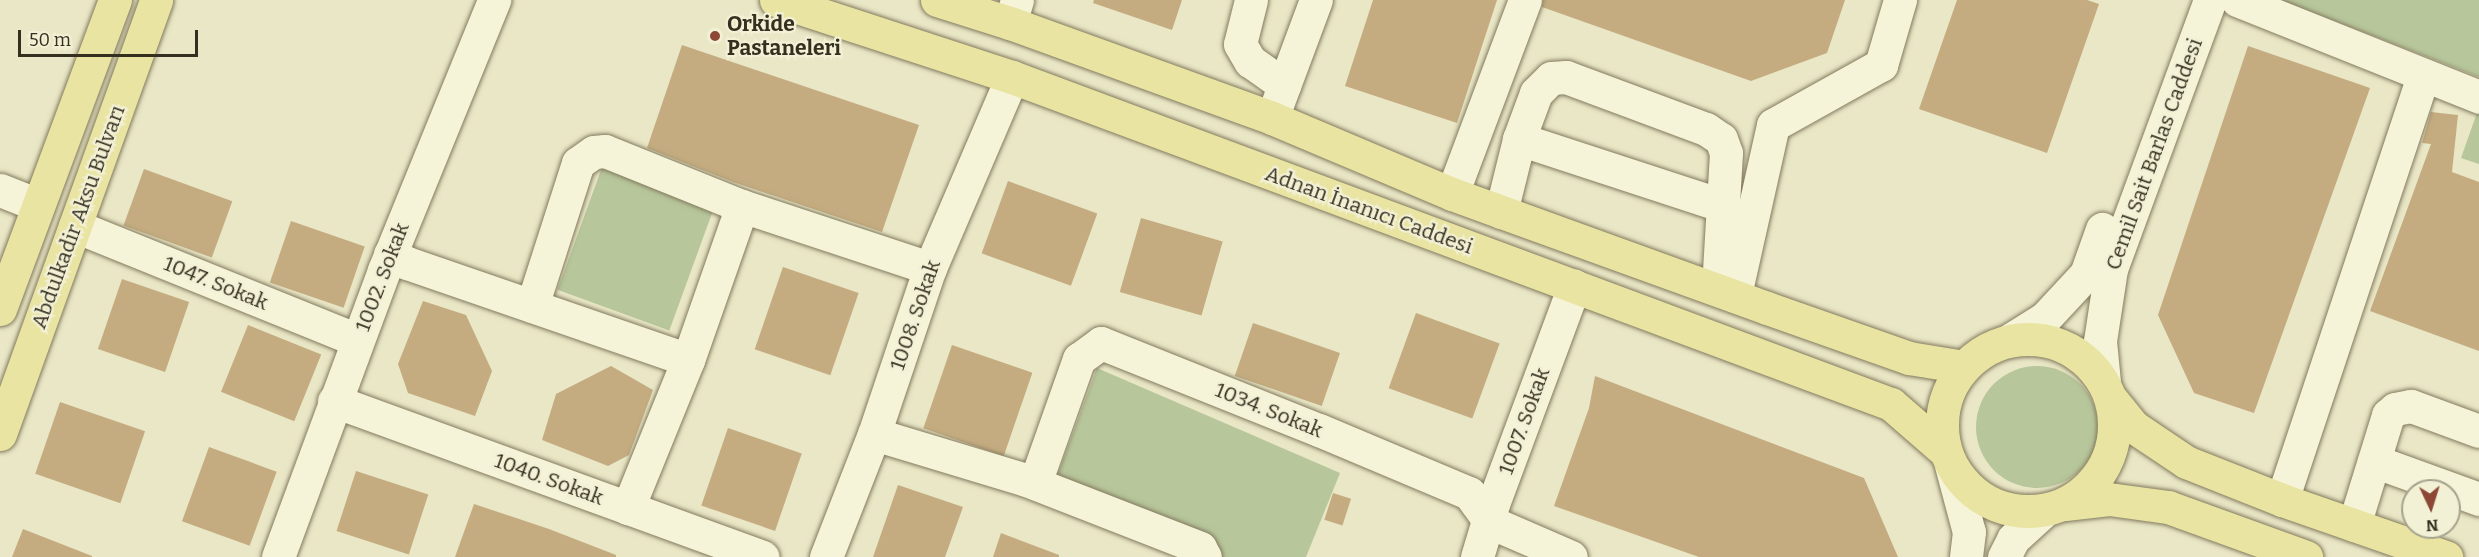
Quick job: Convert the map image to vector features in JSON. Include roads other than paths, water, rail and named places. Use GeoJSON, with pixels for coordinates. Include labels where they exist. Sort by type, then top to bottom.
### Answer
{"type":"FeatureCollection","features":[{"type":"Feature","properties":{"kind":"main road","name":"Abdulkadir Aksu Bulvarı"},"geometry":{"type":"LineString","coordinates":[[0,309],[116,0]]}},
{"type":"Feature","properties":{"kind":"main road","name":"Abdulkadir Aksu Bulvarı"},"geometry":{"type":"LineString","coordinates":[[0,434],[156,0]]}},
{"type":"Feature","properties":{"kind":"main road","name":"Adnan İnanıcı Caddesi"},"geometry":{"type":"LineString","coordinates":[[776,0],[1012,76],[1891,404],[1948,458]]}},
{"type":"Feature","properties":{"kind":"main road","name":"Adnan İnanıcı Caddesi"},"geometry":{"type":"LineString","coordinates":[[937,0],[1014,12],[1452,195],[1909,358],[1964,367]]}},
{"type":"Feature","properties":{"kind":"main road"},"geometry":{"type":"LineString","coordinates":[[2306,557],[2168,507],[2109,499],[2018,511],[1992,504],[1963,483],[1948,458],[1941,415],[1953,381],[1977,354],[2010,340],[2038,339],[2064,346],[2093,367],[2134,427],[2186,462],[2282,500],[2446,557]]}},
{"type":"Feature","properties":{"kind":"main road"},"geometry":{"type":"LineString","coordinates":[[2054,507],[2079,495],[2103,469],[2114,434],[2115,416],[2107,390]]}},
{"type":"Feature","properties":{"kind":"street","name":"1002. Sokak"},"geometry":{"type":"LineString","coordinates":[[278,557],[334,400],[390,254],[494,0]]}},
{"type":"Feature","properties":{"kind":"street"},"geometry":{"type":"LineString","coordinates":[[1251,0],[1240,44],[1250,61],[1284,85]]}},
{"type":"Feature","properties":{"kind":"street"},"geometry":{"type":"LineString","coordinates":[[1272,118],[1316,0]]}},
{"type":"Feature","properties":{"kind":"street"},"geometry":{"type":"LineString","coordinates":[[1452,195],[1525,0]]}},
{"type":"Feature","properties":{"kind":"street"},"geometry":{"type":"LineString","coordinates":[[1727,292],[1773,125],[1881,65],[1900,0]]}},
{"type":"Feature","properties":{"kind":"street","name":"Cemil Sait Barlas Caddesi"},"geometry":{"type":"LineString","coordinates":[[2010,340],[2045,318],[2086,274],[2188,0]]}},
{"type":"Feature","properties":{"kind":"street","name":"Cemil Sait Barlas Caddesi"},"geometry":{"type":"LineString","coordinates":[[2107,390],[2100,341],[2110,269],[2210,0]]}},
{"type":"Feature","properties":{"kind":"street"},"geometry":{"type":"LineString","coordinates":[[2236,0],[2479,97]]}},
{"type":"Feature","properties":{"kind":"street"},"geometry":{"type":"LineString","coordinates":[[2282,500],[2423,75]]}},
{"type":"Feature","properties":{"kind":"street","name":"1008. Sokak"},"geometry":{"type":"LineString","coordinates":[[826,557],[874,434],[930,268],[1012,76]]}},
{"type":"Feature","properties":{"kind":"street"},"geometry":{"type":"LineString","coordinates":[[1501,212],[1519,139],[1536,93],[1551,78],[1566,77],[1707,129],[1721,139],[1726,153],[1724,206],[1727,292]]}},
{"type":"Feature","properties":{"kind":"street"},"geometry":{"type":"LineString","coordinates":[[1519,139],[1724,206]]}},
{"type":"Feature","properties":{"kind":"street"},"geometry":{"type":"LineString","coordinates":[[532,306],[579,163],[594,152],[605,151],[742,206],[930,268]]}},
{"type":"Feature","properties":{"kind":"street"},"geometry":{"type":"LineString","coordinates":[[0,190],[39,205]]}},
{"type":"Feature","properties":{"kind":"street"},"geometry":{"type":"LineString","coordinates":[[628,508],[688,360],[742,206]]}},
{"type":"Feature","properties":{"kind":"street","name":"1047. Sokak"},"geometry":{"type":"LineString","coordinates":[[75,226],[357,340]]}},
{"type":"Feature","properties":{"kind":"street"},"geometry":{"type":"LineString","coordinates":[[390,254],[407,263],[688,360]]}},
{"type":"Feature","properties":{"kind":"street","name":"1007. Sokak"},"geometry":{"type":"LineString","coordinates":[[1477,557],[1490,522],[1493,504],[1574,286]]}},
{"type":"Feature","properties":{"kind":"street","name":"1034. Sokak"},"geometry":{"type":"LineString","coordinates":[[1035,483],[1079,359],[1101,343],[1469,493],[1490,522]]}},
{"type":"Feature","properties":{"kind":"street","name":"1040. Sokak"},"geometry":{"type":"LineString","coordinates":[[334,400],[763,557]]}},
{"type":"Feature","properties":{"kind":"street"},"geometry":{"type":"LineString","coordinates":[[2354,525],[2388,415],[2396,409],[2411,406],[2479,430]]}},
{"type":"Feature","properties":{"kind":"street"},"geometry":{"type":"LineString","coordinates":[[874,434],[1035,483],[1200,548],[1204,557]]}},
{"type":"Feature","properties":{"kind":"street"},"geometry":{"type":"LineString","coordinates":[[1948,458],[1970,532],[1966,557]]}},
{"type":"Feature","properties":{"kind":"street"},"geometry":{"type":"LineString","coordinates":[[2374,461],[2479,499]]}},
{"type":"Feature","properties":{"kind":"street"},"geometry":{"type":"LineString","coordinates":[[2004,557],[2013,539],[2054,507]]}},
{"type":"Feature","properties":{"kind":"street"},"geometry":{"type":"LineString","coordinates":[[1490,522],[1571,557]]}},
{"type":"Feature","properties":{"kind":"place","name":"Orkide Pastaneleri"},"geometry":{"type":"Point","coordinates":[715,36]}}]}
